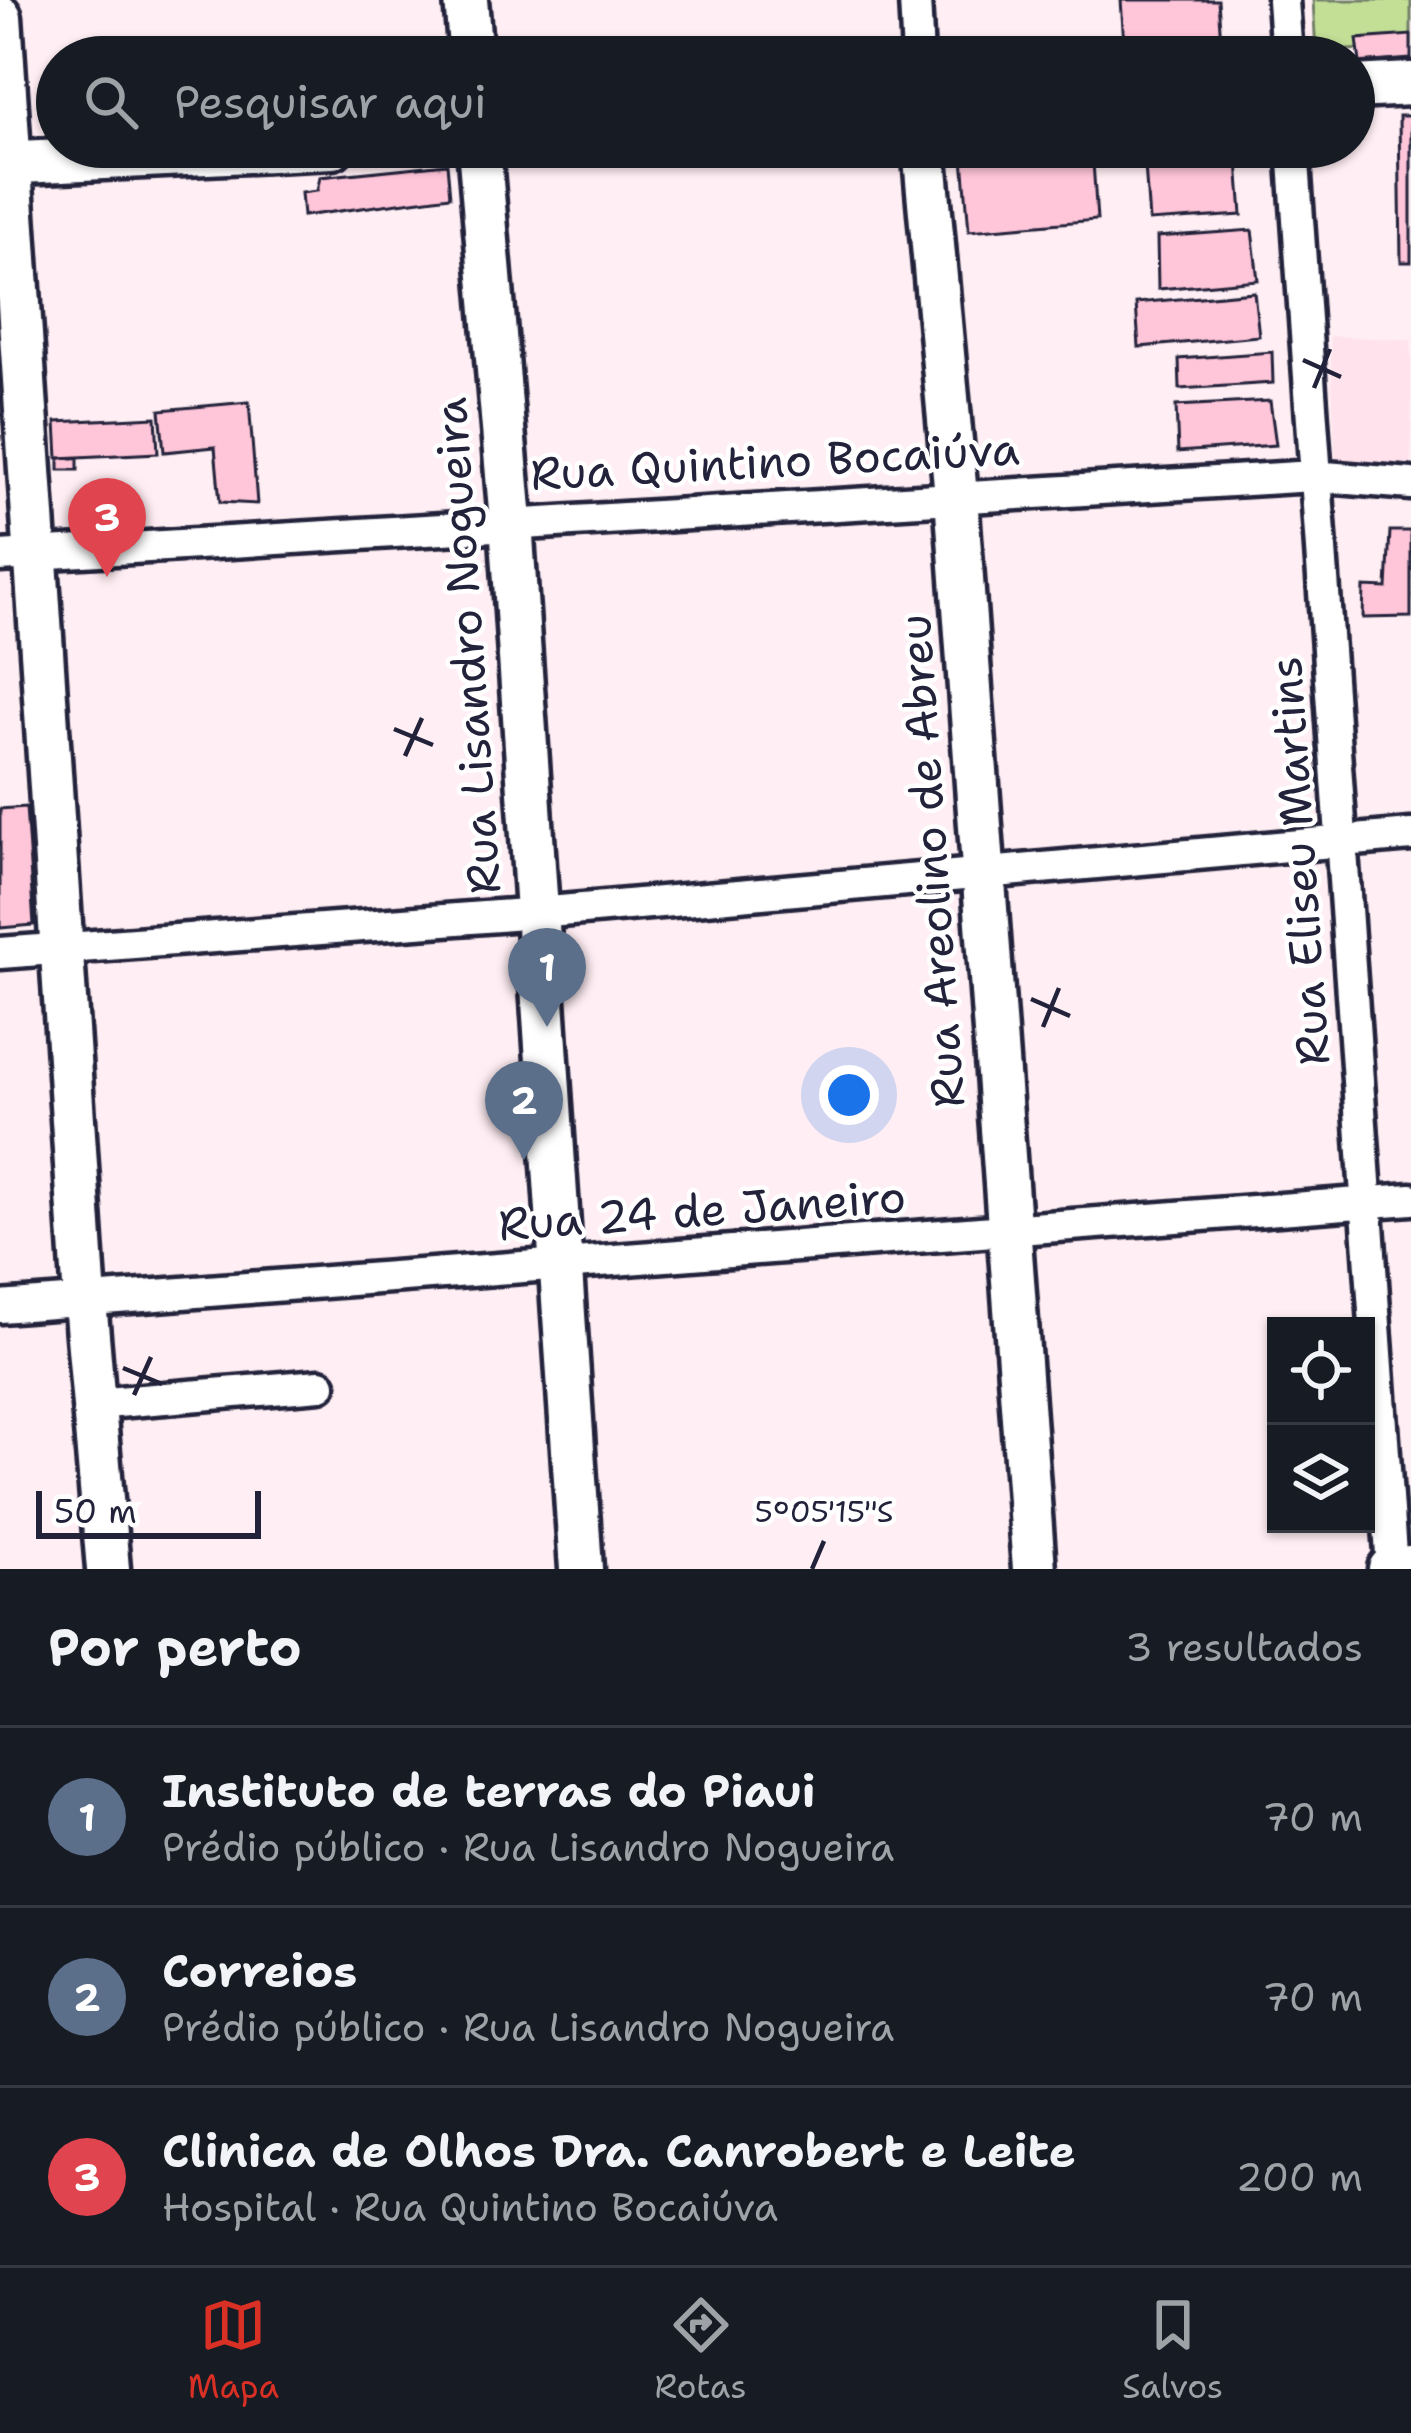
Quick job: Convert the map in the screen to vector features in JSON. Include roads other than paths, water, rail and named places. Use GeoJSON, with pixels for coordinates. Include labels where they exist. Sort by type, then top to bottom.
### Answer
{"type":"FeatureCollection","features":[{"type":"Feature","properties":{"kind":"street"},"geometry":{"type":"LineString","coordinates":[[466,0],[469,36]]}},
{"type":"Feature","properties":{"kind":"street"},"geometry":{"type":"LineString","coordinates":[[915,0],[918,36]]}},
{"type":"Feature","properties":{"kind":"street"},"geometry":{"type":"LineString","coordinates":[[1283,0],[1286,36]]}},
{"type":"Feature","properties":{"kind":"street"},"geometry":{"type":"LineString","coordinates":[[0,17],[19,555],[64,949],[85,1301],[108,1569]]}},
{"type":"Feature","properties":{"kind":"street"},"geometry":{"type":"LineString","coordinates":[[1375,87],[1411,84]]}},
{"type":"Feature","properties":{"kind":"street"},"geometry":{"type":"LineString","coordinates":[[5,162],[36,161]]}},
{"type":"Feature","properties":{"kind":"street","name":"Rua Lisandro Nogueira"},"geometry":{"type":"LineString","coordinates":[[480,168],[511,522],[580,1569]]}},
{"type":"Feature","properties":{"kind":"street","name":"Rua Areolino de Abreu"},"geometry":{"type":"LineString","coordinates":[[926,168],[956,496],[1034,1569]]}},
{"type":"Feature","properties":{"kind":"street","name":"Rua Eliseu Martins"},"geometry":{"type":"LineString","coordinates":[[1294,168],[1313,476],[1370,1202],[1391,1569]]}},
{"type":"Feature","properties":{"kind":"street","name":"Rua Quintino Bocaiúva"},"geometry":{"type":"LineString","coordinates":[[19,555],[1313,476],[1411,484]]}},
{"type":"Feature","properties":{"kind":"street"},"geometry":{"type":"LineString","coordinates":[[0,952],[538,913],[1411,836]]}},
{"type":"Feature","properties":{"kind":"street","name":"Rua 24 de Janeiro"},"geometry":{"type":"LineString","coordinates":[[0,1307],[364,1276],[557,1268],[1411,1199]]}},
{"type":"Feature","properties":{"kind":"street"},"geometry":{"type":"LineString","coordinates":[[94,1404],[320,1385]]}},
{"type":"Feature","properties":{"kind":"street"},"geometry":{"type":"LineString","coordinates":[[1391,1569],[1411,1568]]}},
{"type":"Feature","properties":{"kind":"place","name":"Clinica de Olhos Dra. Canrobert e Leite"},"geometry":{"type":"Point","coordinates":[107,577]}},
{"type":"Feature","properties":{"kind":"place","name":"Instituto de terras do Piaui"},"geometry":{"type":"Point","coordinates":[547,1027]}},
{"type":"Feature","properties":{"kind":"place","name":"Correios"},"geometry":{"type":"Point","coordinates":[524,1160]}}]}
